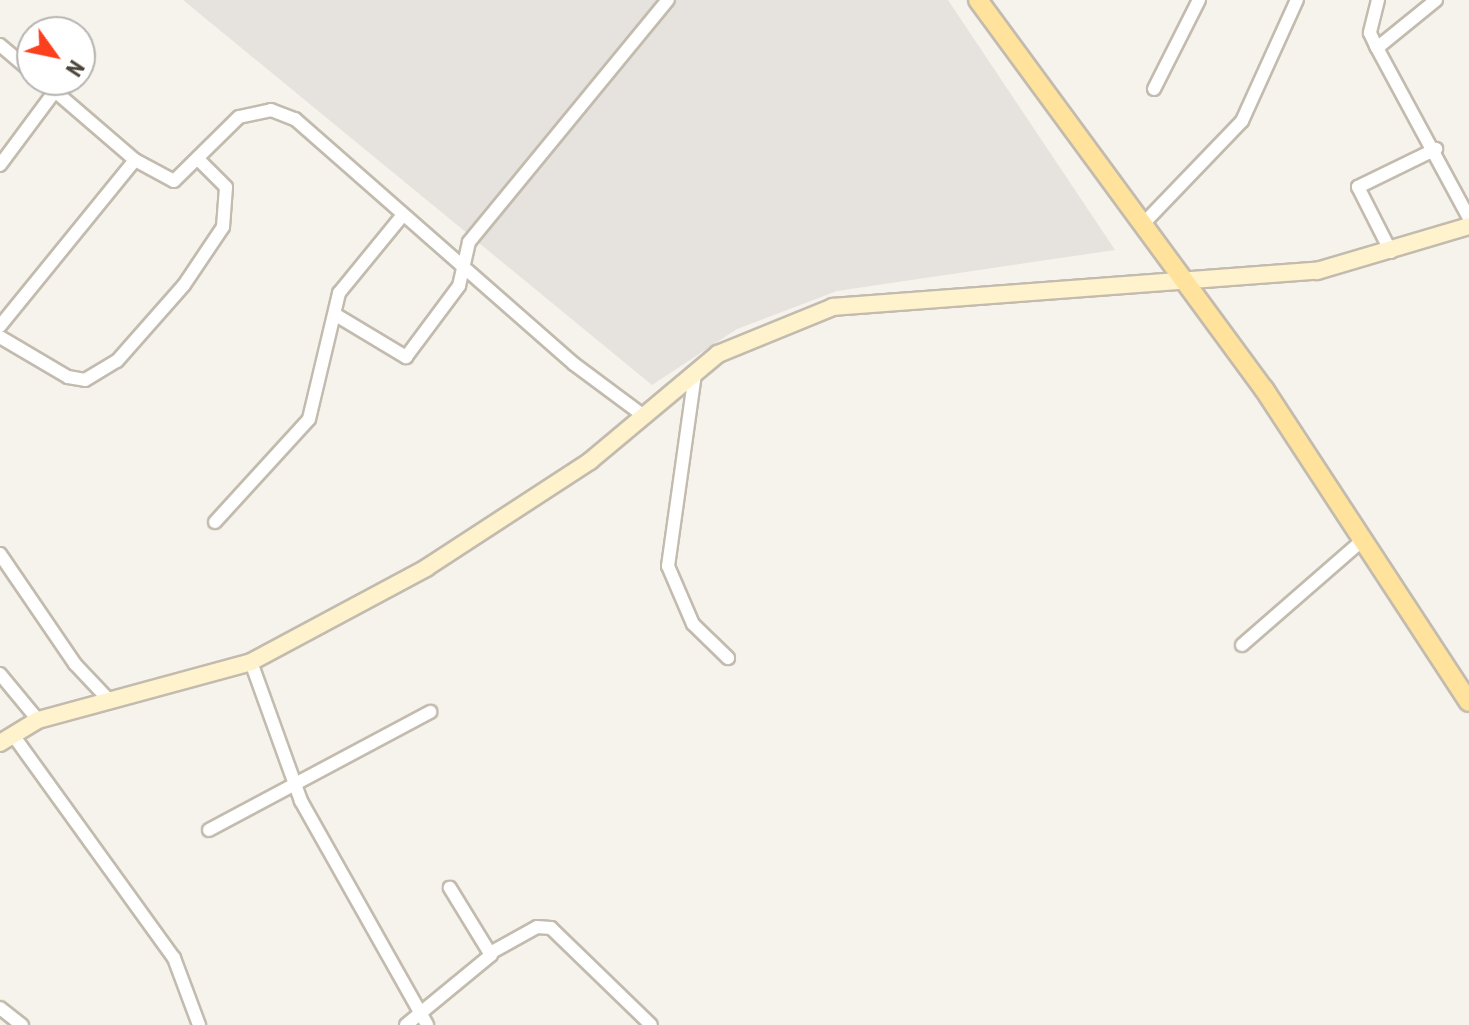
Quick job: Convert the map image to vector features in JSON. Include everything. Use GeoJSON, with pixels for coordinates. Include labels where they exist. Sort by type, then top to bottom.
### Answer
{"type":"FeatureCollection","features":[{"type":"Feature","properties":{"kind":"main road"},"geometry":{"type":"LineString","coordinates":[[978,0],[1185,281],[1363,540],[1469,702]]}},
{"type":"Feature","properties":{"kind":"street"},"geometry":{"type":"LineString","coordinates":[[336,315],[406,357],[459,286],[469,242],[668,0]]}},
{"type":"Feature","properties":{"kind":"street"},"geometry":{"type":"LineString","coordinates":[[1154,89],[1199,0]]}},
{"type":"Feature","properties":{"kind":"street"},"geometry":{"type":"LineString","coordinates":[[1143,224],[1242,121],[1297,0]]}},
{"type":"Feature","properties":{"kind":"street"},"geometry":{"type":"LineString","coordinates":[[1378,0],[1370,33],[1436,149],[1469,218]]}},
{"type":"Feature","properties":{"kind":"street"},"geometry":{"type":"LineString","coordinates":[[1377,48],[1436,0]]}},
{"type":"Feature","properties":{"kind":"street"},"geometry":{"type":"LineString","coordinates":[[0,45],[16,58]]}},
{"type":"Feature","properties":{"kind":"street"},"geometry":{"type":"LineString","coordinates":[[0,165],[51,96]]}},
{"type":"Feature","properties":{"kind":"street"},"geometry":{"type":"LineString","coordinates":[[61,96],[135,160],[174,181],[239,117],[271,110],[319,135],[402,216],[464,265],[574,364],[644,416]]}},
{"type":"Feature","properties":{"kind":"street"},"geometry":{"type":"LineString","coordinates":[[1391,252],[1358,187],[1436,149]]}},
{"type":"Feature","properties":{"kind":"street"},"geometry":{"type":"LineString","coordinates":[[0,337],[68,377],[85,380],[117,361],[184,285],[223,227],[226,187],[198,159]]}},
{"type":"Feature","properties":{"kind":"street"},"geometry":{"type":"LineString","coordinates":[[0,326],[135,160]]}},
{"type":"Feature","properties":{"kind":"street"},"geometry":{"type":"LineString","coordinates":[[215,522],[309,419],[339,293],[361,260],[402,216]]}},
{"type":"Feature","properties":{"kind":"street"},"geometry":{"type":"LineString","coordinates":[[199,1025],[174,958],[6,739],[38,720],[251,662],[426,568],[590,461],[718,354],[833,307],[1317,271],[1391,252],[1469,226]]}},
{"type":"Feature","properties":{"kind":"street"},"geometry":{"type":"LineString","coordinates":[[695,374],[668,566],[693,624],[728,658]]}},
{"type":"Feature","properties":{"kind":"street"},"geometry":{"type":"LineString","coordinates":[[1242,645],[1363,540]]}},
{"type":"Feature","properties":{"kind":"street"},"geometry":{"type":"LineString","coordinates":[[0,554],[75,664],[108,699]]}},
{"type":"Feature","properties":{"kind":"street"},"geometry":{"type":"LineString","coordinates":[[251,662],[296,785],[424,1020]]}},
{"type":"Feature","properties":{"kind":"street"},"geometry":{"type":"LineString","coordinates":[[0,674],[38,720]]}},
{"type":"Feature","properties":{"kind":"street"},"geometry":{"type":"LineString","coordinates":[[209,830],[430,712]]}},
{"type":"Feature","properties":{"kind":"street"},"geometry":{"type":"LineString","coordinates":[[450,888],[492,952]]}},
{"type":"Feature","properties":{"kind":"street"},"geometry":{"type":"LineString","coordinates":[[406,1025],[424,1020],[492,952],[537,927],[551,928],[651,1025]]}},
{"type":"Feature","properties":{"kind":"street"},"geometry":{"type":"LineString","coordinates":[[0,1008],[22,1025]]}},
{"type":"Feature","properties":{"kind":"shaded area"},"geometry":{"type":"Polygon","coordinates":[[[183,0],[948,0],[1115,250],[837,291],[737,329],[652,385],[183,0]]]}}]}
